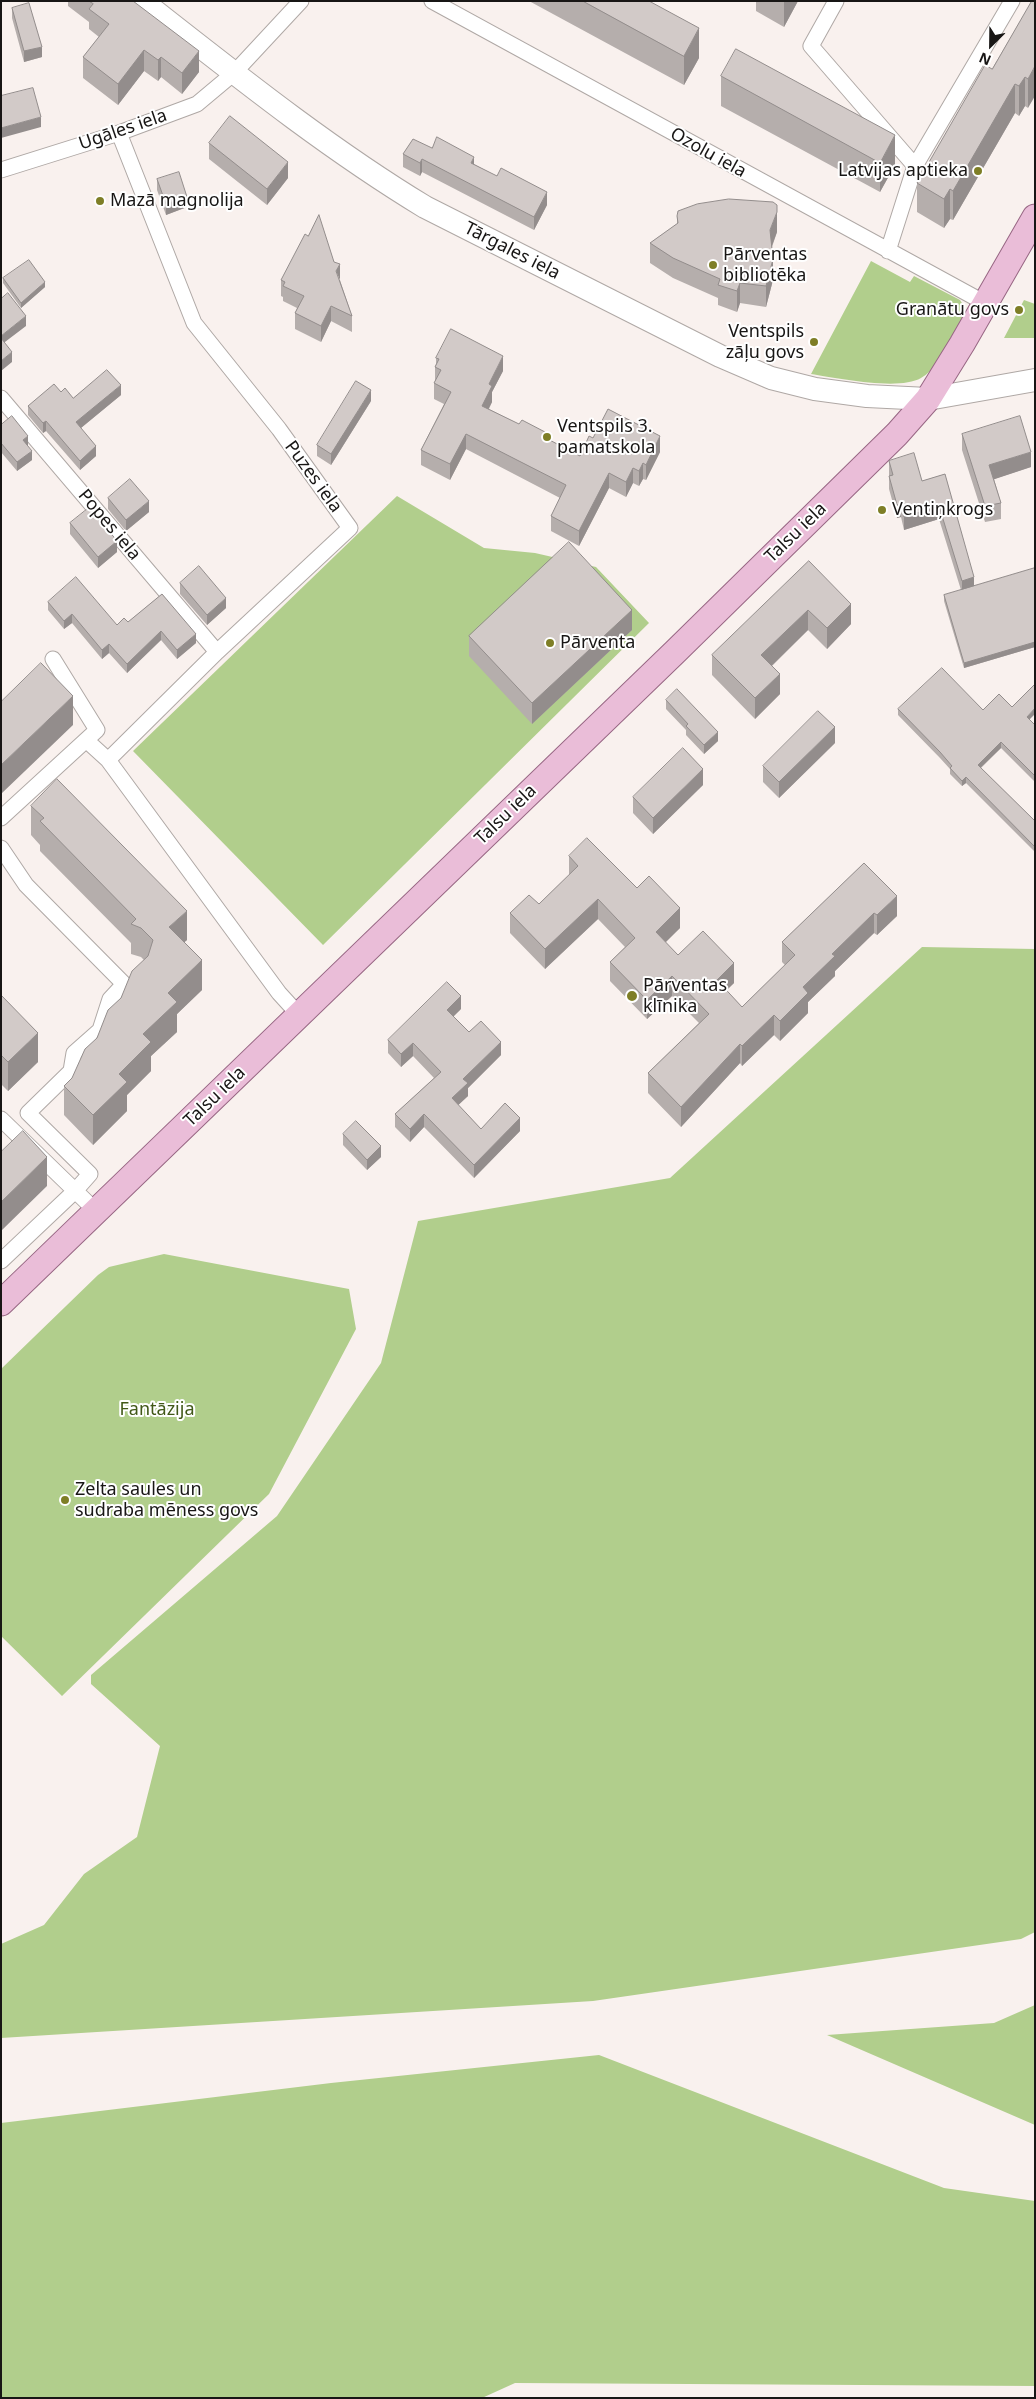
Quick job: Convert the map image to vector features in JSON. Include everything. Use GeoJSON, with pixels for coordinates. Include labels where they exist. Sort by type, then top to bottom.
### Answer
{"type":"FeatureCollection","features":[{"type":"Feature","properties":{"kind":"main road","name":"Talsu iela"},"geometry":{"type":"LineString","coordinates":[[1,1303],[675,652],[873,458],[928,399],[1035,217]]}},
{"type":"Feature","properties":{"kind":"street","name":"Tārgales iela"},"geometry":{"type":"LineString","coordinates":[[142,1],[234,73],[384,182],[425,207],[720,356],[771,378],[815,389],[867,396],[928,399]]}},
{"type":"Feature","properties":{"kind":"street","name":"Ugāles iela"},"geometry":{"type":"LineString","coordinates":[[1,170],[119,133],[197,104],[234,73],[301,1]]}},
{"type":"Feature","properties":{"kind":"street","name":"Ozolu iela"},"geometry":{"type":"LineString","coordinates":[[432,1],[985,303]]}},
{"type":"Feature","properties":{"kind":"street"},"geometry":{"type":"LineString","coordinates":[[836,1],[811,46],[915,166]]}},
{"type":"Feature","properties":{"kind":"street"},"geometry":{"type":"LineString","coordinates":[[888,251],[915,166],[1012,1]]}},
{"type":"Feature","properties":{"kind":"street","name":"Puzes iela"},"geometry":{"type":"LineString","coordinates":[[108,760],[217,652],[350,528],[279,429],[194,323],[119,133]]}},
{"type":"Feature","properties":{"kind":"street"},"geometry":{"type":"LineString","coordinates":[[928,399],[1035,380]]}},
{"type":"Feature","properties":{"kind":"street","name":"Popes iela"},"geometry":{"type":"LineString","coordinates":[[1,398],[217,652]]}},
{"type":"Feature","properties":{"kind":"street"},"geometry":{"type":"LineString","coordinates":[[1,818],[97,730],[53,659]]}},
{"type":"Feature","properties":{"kind":"street"},"geometry":{"type":"LineString","coordinates":[[86,740],[108,760],[279,993],[299,1015]]}},
{"type":"Feature","properties":{"kind":"street"},"geometry":{"type":"LineString","coordinates":[[1,848],[26,885],[124,984],[110,999],[100,1030],[74,1054],[71,1071],[28,1113],[4,1122],[96,1211]]}},
{"type":"Feature","properties":{"kind":"street"},"geometry":{"type":"LineString","coordinates":[[1,1261],[75,1191],[90,1174],[28,1113]]}},
{"type":"Feature","properties":{"kind":"green space"},"geometry":{"type":"Polygon","coordinates":[[[871,261],[910,282],[914,276],[960,300],[965,308],[958,327],[933,368],[926,375],[911,382],[883,384],[811,374],[871,261]]]}},
{"type":"Feature","properties":{"kind":"green space"},"geometry":{"type":"Polygon","coordinates":[[[1024,300],[1035,304],[1035,338],[1004,338],[1024,300]]]}},
{"type":"Feature","properties":{"kind":"green space"},"geometry":{"type":"Polygon","coordinates":[[[397,496],[484,548],[535,553],[596,567],[649,623],[323,945],[133,751],[397,496]]]}},
{"type":"Feature","properties":{"kind":"green space"},"geometry":{"type":"Polygon","coordinates":[[[922,947],[1035,949],[1035,1932],[1021,1939],[593,2001],[1,2038],[1,1944],[44,1925],[84,1874],[137,1837],[160,1746],[91,1684],[91,1675],[277,1516],[381,1363],[418,1221],[670,1178],[922,947]]]}},
{"type":"Feature","properties":{"kind":"green space","name":"Fantāzija"},"geometry":{"type":"Polygon","coordinates":[[[164,1254],[349,1289],[356,1329],[269,1494],[62,1696],[1,1636],[1,1369],[98,1275],[109,1267],[164,1254]]]}},
{"type":"Feature","properties":{"kind":"green space"},"geometry":{"type":"Polygon","coordinates":[[[1035,2005],[1035,2125],[827,2035],[994,2023],[1035,2005]]]}},
{"type":"Feature","properties":{"kind":"green space"},"geometry":{"type":"Polygon","coordinates":[[[599,2055],[944,2188],[1035,2201],[1035,2386],[515,2383],[482,2398],[1,2398],[1,2123],[331,2083],[599,2055]]]}},
{"type":"Feature","properties":{"kind":"building"},"geometry":{"type":"Polygon","coordinates":[[[89,1],[133,1],[199,51],[182,73],[161,57],[158,60],[144,50],[118,84],[83,57],[109,24],[89,9],[93,4],[89,1]]]}},
{"type":"Feature","properties":{"kind":"building"},"geometry":{"type":"Polygon","coordinates":[[[583,1],[649,1],[699,28],[684,56],[583,1]]]}},
{"type":"Feature","properties":{"kind":"building"},"geometry":{"type":"Polygon","coordinates":[[[1032,1],[1035,1],[1035,66],[1028,79],[1025,77],[1019,86],[1015,84],[953,191],[950,189],[944,199],[917,183],[985,65],[992,69],[1032,1]]]}},
{"type":"Feature","properties":{"kind":"building"},"geometry":{"type":"Polygon","coordinates":[[[29,3],[42,47],[24,51],[12,8],[29,3]]]}},
{"type":"Feature","properties":{"kind":"building"},"geometry":{"type":"Polygon","coordinates":[[[736,49],[895,135],[880,163],[721,76],[736,49]]]}},
{"type":"Feature","properties":{"kind":"building"},"geometry":{"type":"Polygon","coordinates":[[[33,88],[41,117],[1,128],[1,96],[33,88]]]}},
{"type":"Feature","properties":{"kind":"building"},"geometry":{"type":"Polygon","coordinates":[[[230,116],[288,162],[267,189],[209,143],[230,116]]]}},
{"type":"Feature","properties":{"kind":"building"},"geometry":{"type":"Polygon","coordinates":[[[437,137],[474,157],[471,163],[497,176],[501,168],[547,192],[534,217],[422,159],[420,163],[403,154],[413,139],[432,148],[437,137]]]}},
{"type":"Feature","properties":{"kind":"building"},"geometry":{"type":"Polygon","coordinates":[[[179,172],[187,197],[166,204],[157,179],[179,172]]]}},
{"type":"Feature","properties":{"kind":"building","name":"Pārventas bibliotēka"},"geometry":{"type":"Polygon","coordinates":[[[729,199],[773,202],[777,205],[777,212],[770,230],[773,259],[766,286],[740,283],[737,291],[718,285],[720,279],[673,258],[650,243],[678,223],[678,211],[697,204],[729,199]]]}},
{"type":"Feature","properties":{"kind":"building"},"geometry":{"type":"Polygon","coordinates":[[[319,215],[334,262],[340,264],[336,271],[352,316],[331,306],[321,326],[295,313],[304,296],[283,286],[285,282],[281,280],[305,234],[308,236],[319,215]]]}},
{"type":"Feature","properties":{"kind":"building"},"geometry":{"type":"Polygon","coordinates":[[[29,260],[45,282],[21,303],[3,278],[29,260]]]}},
{"type":"Feature","properties":{"kind":"building"},"geometry":{"type":"Polygon","coordinates":[[[8,293],[26,316],[1,336],[1,299],[8,293]]]}},
{"type":"Feature","properties":{"kind":"building"},"geometry":{"type":"Polygon","coordinates":[[[451,329],[503,356],[489,384],[492,386],[482,406],[519,424],[522,420],[545,432],[542,436],[580,456],[589,436],[593,438],[608,409],[660,436],[646,465],[643,463],[639,471],[633,468],[626,482],[609,473],[579,531],[551,516],[566,485],[466,434],[450,464],[421,450],[451,392],[434,383],[441,370],[435,367],[439,359],[436,358],[451,329]]]}},
{"type":"Feature","properties":{"kind":"building"},"geometry":{"type":"Polygon","coordinates":[[[1,338],[12,352],[1,361],[1,338]]]}},
{"type":"Feature","properties":{"kind":"building"},"geometry":{"type":"Polygon","coordinates":[[[107,370],[121,385],[76,422],[96,446],[80,461],[46,421],[43,423],[28,406],[54,384],[61,392],[65,388],[73,398],[107,370]]]}},
{"type":"Feature","properties":{"kind":"building"},"geometry":{"type":"Polygon","coordinates":[[[356,381],[371,390],[331,454],[317,445],[356,381]]]}},
{"type":"Feature","properties":{"kind":"building"},"geometry":{"type":"Polygon","coordinates":[[[12,416],[28,436],[23,440],[32,451],[17,462],[1,443],[1,425],[12,416]]]}},
{"type":"Feature","properties":{"kind":"building"},"geometry":{"type":"Polygon","coordinates":[[[1020,416],[1031,452],[989,465],[1001,503],[985,506],[962,434],[1020,416]]]}},
{"type":"Feature","properties":{"kind":"building"},"geometry":{"type":"Polygon","coordinates":[[[914,453],[922,481],[945,474],[974,577],[962,581],[939,506],[904,517],[901,504],[897,505],[889,476],[893,475],[889,461],[914,453]]]}},
{"type":"Feature","properties":{"kind":"building"},"geometry":{"type":"Polygon","coordinates":[[[130,479],[149,501],[126,520],[108,498],[130,479]]]}},
{"type":"Feature","properties":{"kind":"building"},"geometry":{"type":"Polygon","coordinates":[[[90,507],[117,541],[98,557],[70,523],[90,507]]]}},
{"type":"Feature","properties":{"kind":"building","name":"Pārventa"},"geometry":{"type":"Polygon","coordinates":[[[569,542],[632,610],[532,703],[469,636],[569,542]]]}},
{"type":"Feature","properties":{"kind":"building"},"geometry":{"type":"Polygon","coordinates":[[[809,561],[851,604],[827,628],[808,610],[761,655],[780,674],[755,698],[712,655],[809,561]]]}},
{"type":"Feature","properties":{"kind":"building"},"geometry":{"type":"Polygon","coordinates":[[[199,566],[226,598],[207,615],[180,583],[199,566]]]}},
{"type":"Feature","properties":{"kind":"building"},"geometry":{"type":"Polygon","coordinates":[[[1035,568],[1035,642],[964,663],[944,595],[1035,568]]]}},
{"type":"Feature","properties":{"kind":"building"},"geometry":{"type":"Polygon","coordinates":[[[76,577],[117,625],[124,618],[128,622],[162,594],[196,634],[177,650],[161,631],[127,664],[109,644],[102,650],[72,614],[64,621],[48,602],[76,577]]]}},
{"type":"Feature","properties":{"kind":"building"},"geometry":{"type":"Polygon","coordinates":[[[41,663],[73,696],[1,765],[1,702],[41,663]]]}},
{"type":"Feature","properties":{"kind":"building"},"geometry":{"type":"Polygon","coordinates":[[[942,668],[983,710],[999,694],[1012,707],[1035,684],[1035,708],[1027,717],[1035,725],[1035,776],[1001,742],[978,765],[1035,821],[1035,847],[966,777],[962,781],[950,768],[952,766],[940,752],[898,709],[942,668]]]}},
{"type":"Feature","properties":{"kind":"building"},"geometry":{"type":"Polygon","coordinates":[[[677,689],[718,732],[704,745],[666,700],[677,689]]]}},
{"type":"Feature","properties":{"kind":"building"},"geometry":{"type":"Polygon","coordinates":[[[818,711],[835,727],[779,782],[763,766],[818,711]]]}},
{"type":"Feature","properties":{"kind":"building"},"geometry":{"type":"Polygon","coordinates":[[[683,748],[703,769],[653,818],[633,797],[683,748]]]}},
{"type":"Feature","properties":{"kind":"building"},"geometry":{"type":"Polygon","coordinates":[[[57,779],[187,911],[169,927],[202,960],[168,993],[177,1002],[143,1034],[151,1042],[119,1074],[127,1082],[93,1115],[64,1086],[72,1078],[85,1049],[97,1038],[108,1010],[121,998],[132,971],[148,956],[153,940],[141,928],[131,924],[136,919],[40,821],[44,818],[31,806],[57,779]]]}},
{"type":"Feature","properties":{"kind":"building"},"geometry":{"type":"Polygon","coordinates":[[[587,838],[637,888],[649,876],[680,908],[656,932],[678,955],[703,931],[734,963],[717,980],[742,1007],[795,955],[782,942],[864,863],[897,896],[877,915],[874,913],[832,954],[835,956],[803,987],[808,993],[780,1021],[774,1015],[742,1046],[740,1044],[681,1107],[648,1073],[709,1014],[672,976],[647,1000],[610,962],[635,938],[598,899],[545,949],[510,913],[529,895],[539,904],[578,866],[569,856],[587,838]]]}},
{"type":"Feature","properties":{"kind":"building"},"geometry":{"type":"Polygon","coordinates":[[[447,982],[461,996],[447,1010],[469,1032],[481,1021],[501,1042],[463,1079],[468,1083],[452,1098],[481,1129],[505,1103],[520,1118],[474,1165],[424,1114],[410,1129],[395,1114],[441,1072],[413,1043],[401,1054],[388,1040],[447,982]]]}},
{"type":"Feature","properties":{"kind":"building"},"geometry":{"type":"Polygon","coordinates":[[[1,995],[38,1033],[8,1062],[1,1055],[1,995]]]}},
{"type":"Feature","properties":{"kind":"building"},"geometry":{"type":"Polygon","coordinates":[[[356,1121],[381,1146],[367,1160],[343,1134],[356,1121]]]}},
{"type":"Feature","properties":{"kind":"building"},"geometry":{"type":"Polygon","coordinates":[[[23,1131],[47,1157],[1,1202],[1,1152],[23,1131]]]}},
{"type":"Feature","properties":{"kind":"place","name":"Latvijas aptieka"},"geometry":{"type":"Point","coordinates":[978,171]}},
{"type":"Feature","properties":{"kind":"place","name":"Mazā magnolija"},"geometry":{"type":"Point","coordinates":[100,201]}},
{"type":"Feature","properties":{"kind":"place","name":"Pārventas bibliotēka"},"geometry":{"type":"Point","coordinates":[713,265]}},
{"type":"Feature","properties":{"kind":"place","name":"Granātu govs"},"geometry":{"type":"Point","coordinates":[1019,310]}},
{"type":"Feature","properties":{"kind":"place","name":"Ventspils zāļu govs"},"geometry":{"type":"Point","coordinates":[814,342]}},
{"type":"Feature","properties":{"kind":"place","name":"Ventspils 3. pamatskola"},"geometry":{"type":"Point","coordinates":[547,437]}},
{"type":"Feature","properties":{"kind":"place","name":"Ventiņkrogs"},"geometry":{"type":"Point","coordinates":[882,510]}},
{"type":"Feature","properties":{"kind":"place","name":"Pārventa"},"geometry":{"type":"Point","coordinates":[550,643]}},
{"type":"Feature","properties":{"kind":"place","name":"Pārventas klīnika"},"geometry":{"type":"Point","coordinates":[632,996]}},
{"type":"Feature","properties":{"kind":"place","name":"Zelta saules un sudraba mēness govs"},"geometry":{"type":"Point","coordinates":[65,1500]}}]}
